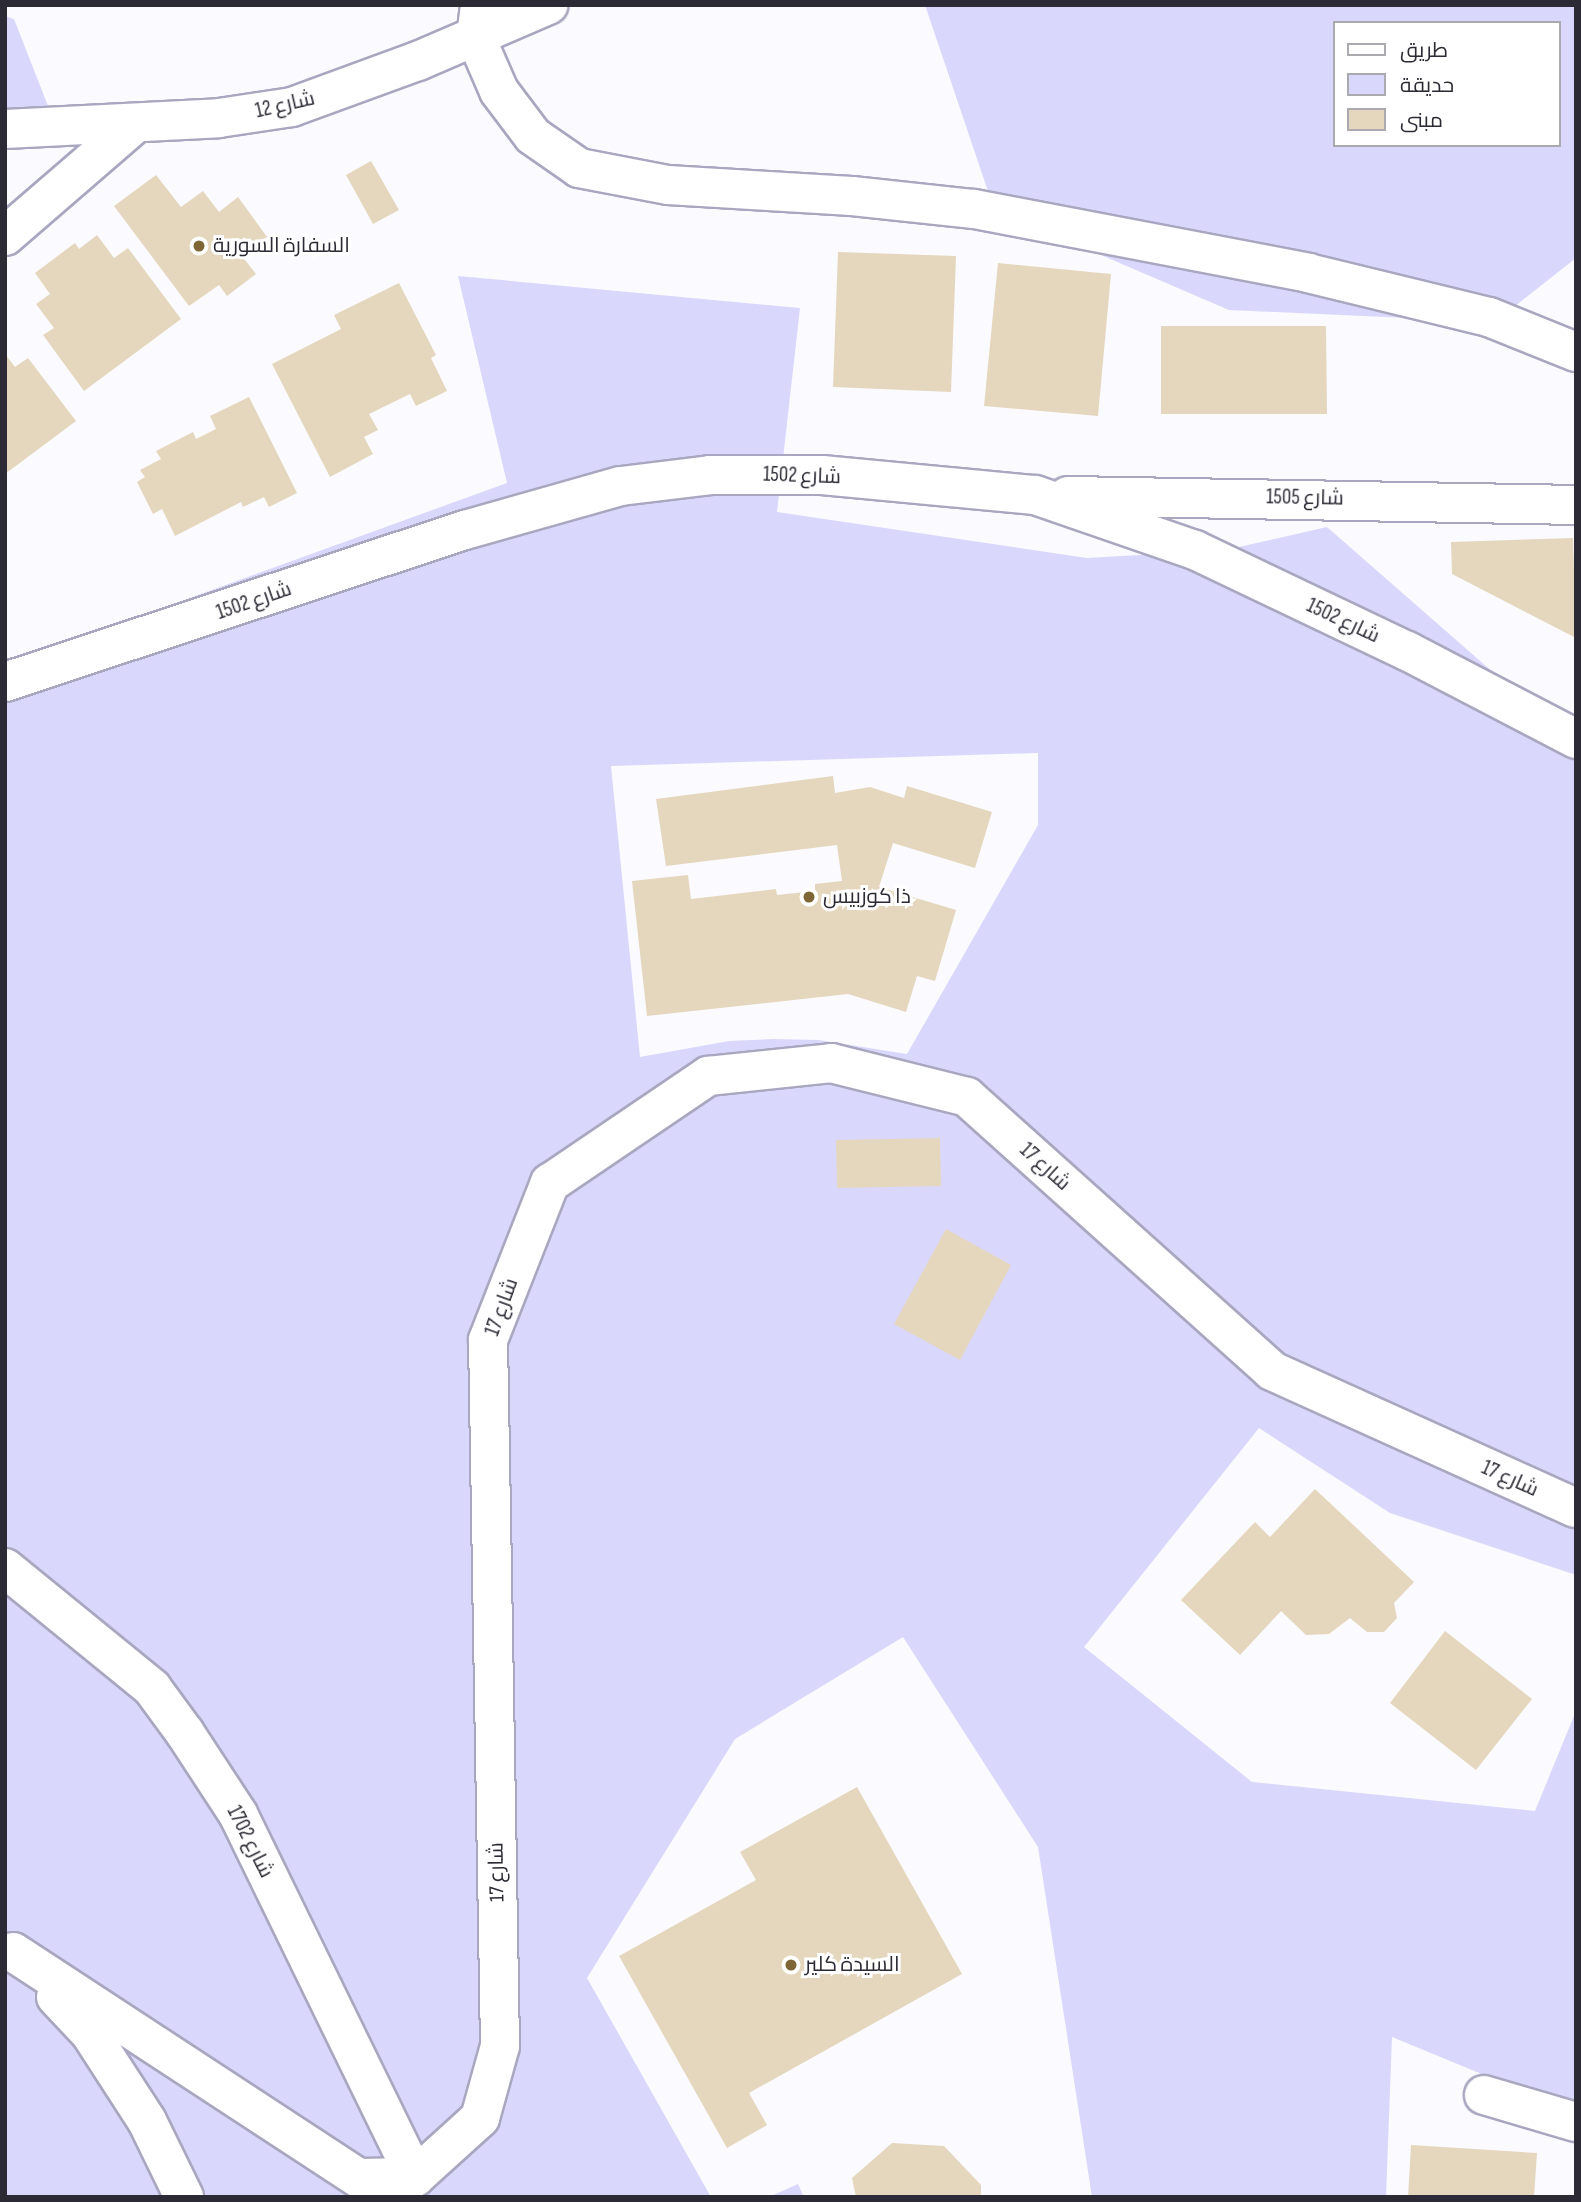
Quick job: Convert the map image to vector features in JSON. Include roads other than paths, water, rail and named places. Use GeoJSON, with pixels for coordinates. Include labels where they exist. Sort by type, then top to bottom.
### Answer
{"type":"FeatureCollection","features":[{"type":"Feature","properties":{"kind":"street","name":"شارع 12"},"geometry":{"type":"LineString","coordinates":[[5,129],[219,118],[292,107],[478,22],[548,5]]}},
{"type":"Feature","properties":{"kind":"street"},"geometry":{"type":"LineString","coordinates":[[478,22],[499,91],[533,136],[579,168],[668,185],[852,196],[974,209],[1308,273],[1489,317],[1576,352]]}},
{"type":"Feature","properties":{"kind":"street"},"geometry":{"type":"LineString","coordinates":[[5,236],[136,123]]}},
{"type":"Feature","properties":{"kind":"street","name":"شارع 1502"},"geometry":{"type":"LineString","coordinates":[[5,682],[465,530],[621,486],[709,475],[821,475],[1035,495],[1195,550],[1407,651],[1576,739]]}},
{"type":"Feature","properties":{"kind":"street","name":"شارع 1505"},"geometry":{"type":"LineString","coordinates":[[1035,495],[1576,505]]}},
{"type":"Feature","properties":{"kind":"street","name":"شارع 17"},"geometry":{"type":"LineString","coordinates":[[415,2177],[480,2118],[500,2046],[488,1340],[550,1183],[708,1076],[831,1063],[967,1097],[1272,1371],[1576,1508]]}},
{"type":"Feature","properties":{"kind":"street","name":"شارع 1702"},"geometry":{"type":"LineString","coordinates":[[5,1568],[152,1688],[185,1733],[238,1814],[415,2177]]}},
{"type":"Feature","properties":{"kind":"street"},"geometry":{"type":"LineString","coordinates":[[9,1948],[359,2179],[415,2177]]}},
{"type":"Feature","properties":{"kind":"street"},"geometry":{"type":"LineString","coordinates":[[9,1948],[90,2033],[147,2121],[184,2197]]}},
{"type":"Feature","properties":{"kind":"street"},"geometry":{"type":"LineString","coordinates":[[1484,2095],[1576,2122]]}},
{"type":"Feature","properties":{"kind":"place","name":"السفارة السورية"},"geometry":{"type":"Point","coordinates":[199,246]}},
{"type":"Feature","properties":{"kind":"place","name":"ذا كوزبيس"},"geometry":{"type":"Point","coordinates":[809,897]}},
{"type":"Feature","properties":{"kind":"place","name":"السيدة كلير"},"geometry":{"type":"Point","coordinates":[791,1965]}}]}
